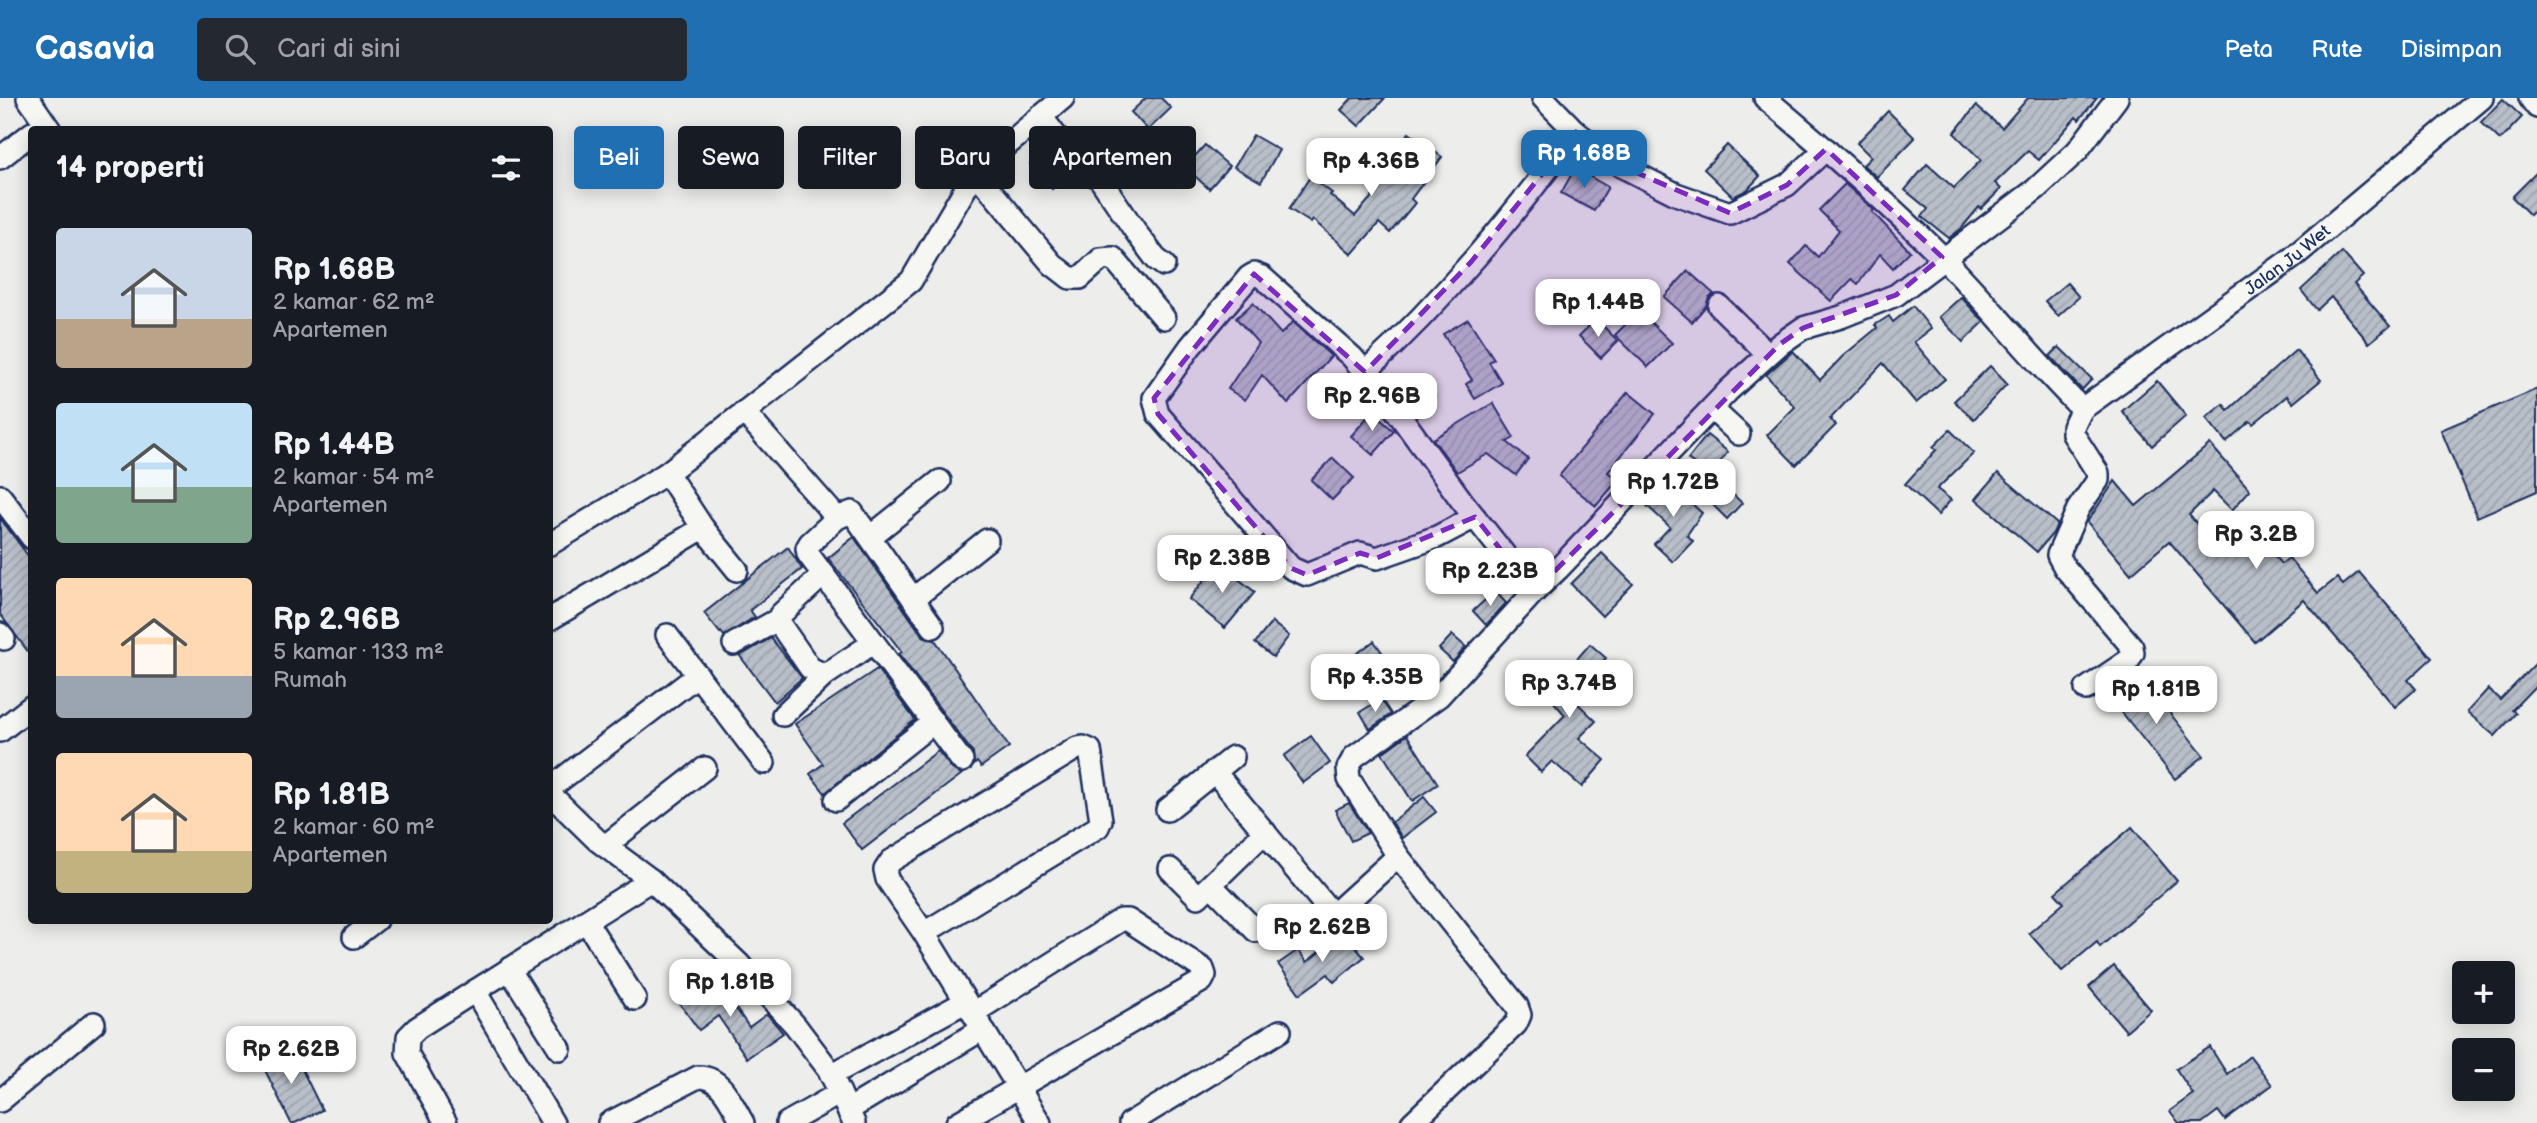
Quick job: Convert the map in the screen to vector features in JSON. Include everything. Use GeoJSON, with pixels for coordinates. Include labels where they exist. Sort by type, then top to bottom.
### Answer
{"type":"FeatureCollection","features":[{"type":"Feature","properties":{"kind":"street"},"geometry":{"type":"LineString","coordinates":[[28,98],[40,126]]}},
{"type":"Feature","properties":{"kind":"street"},"geometry":{"type":"LineString","coordinates":[[1015,138],[1063,98]]}},
{"type":"Feature","properties":{"kind":"street"},"geometry":{"type":"LineString","coordinates":[[1543,98],[1576,132],[1621,166],[1676,194],[1730,213],[1787,185],[1826,149]]}},
{"type":"Feature","properties":{"kind":"street"},"geometry":{"type":"LineString","coordinates":[[1765,98],[1826,149],[1942,257],[2042,370],[2082,409],[2073,427],[2073,434],[2098,473],[2098,480],[2078,509],[2058,555],[2132,646],[2133,653],[2129,660],[2086,689]]}},
{"type":"Feature","properties":{"kind":"street"},"geometry":{"type":"LineString","coordinates":[[1412,1123],[1516,1024],[1520,1015],[1517,1006],[1398,856],[1349,779],[1348,768],[1354,757],[1439,696],[1534,592],[1768,354],[1803,328],[1841,317],[1896,295],[1942,257],[2036,188],[2077,151],[2118,98]]}},
{"type":"Feature","properties":{"kind":"street","name":"Jalan Ju Wet"},"geometry":{"type":"LineString","coordinates":[[2082,409],[2291,259],[2482,98]]}},
{"type":"Feature","properties":{"kind":"street"},"geometry":{"type":"LineString","coordinates":[[2530,98],[2537,107]]}},
{"type":"Feature","properties":{"kind":"street"},"geometry":{"type":"LineString","coordinates":[[1041,116],[1068,152],[1100,179],[1138,235],[1156,259],[1164,265]]}},
{"type":"Feature","properties":{"kind":"street"},"geometry":{"type":"LineString","coordinates":[[1365,372],[1413,328],[1438,300],[1531,192],[1576,132]]}},
{"type":"Feature","properties":{"kind":"street"},"geometry":{"type":"LineString","coordinates":[[0,158],[28,138]]}},
{"type":"Feature","properties":{"kind":"street"},"geometry":{"type":"LineString","coordinates":[[553,542],[667,473],[911,281],[965,189]]}},
{"type":"Feature","properties":{"kind":"street"},"geometry":{"type":"LineString","coordinates":[[989,189],[1052,264],[1070,278],[1080,278],[1101,259],[1113,258],[1164,318]]}},
{"type":"Feature","properties":{"kind":"street"},"geometry":{"type":"LineString","coordinates":[[1475,517],[1437,537],[1389,554],[1377,558],[1360,553],[1307,575],[1291,568],[1190,452],[1158,414],[1154,398],[1202,332],[1248,277],[1254,274],[1262,277],[1352,357],[1365,372],[1534,592]]}},
{"type":"Feature","properties":{"kind":"street"},"geometry":{"type":"LineString","coordinates":[[1719,306],[1768,354]]}},
{"type":"Feature","properties":{"kind":"street"},"geometry":{"type":"LineString","coordinates":[[1712,409],[1739,434]]}},
{"type":"Feature","properties":{"kind":"street"},"geometry":{"type":"LineString","coordinates":[[744,412],[838,518]]}},
{"type":"Feature","properties":{"kind":"street"},"geometry":{"type":"LineString","coordinates":[[667,473],[704,528],[737,570]]}},
{"type":"Feature","properties":{"kind":"street"},"geometry":{"type":"LineString","coordinates":[[870,537],[940,481]]}},
{"type":"Feature","properties":{"kind":"street"},"geometry":{"type":"LineString","coordinates":[[0,496],[28,533]]}},
{"type":"Feature","properties":{"kind":"street"},"geometry":{"type":"LineString","coordinates":[[933,627],[852,512],[838,518],[807,548],[808,554],[962,761]]}},
{"type":"Feature","properties":{"kind":"street"},"geometry":{"type":"LineString","coordinates":[[553,617],[704,528]]}},
{"type":"Feature","properties":{"kind":"street"},"geometry":{"type":"LineString","coordinates":[[913,599],[988,540]]}},
{"type":"Feature","properties":{"kind":"street"},"geometry":{"type":"LineString","coordinates":[[734,645],[779,619],[824,574]]}},
{"type":"Feature","properties":{"kind":"street"},"geometry":{"type":"LineString","coordinates":[[779,619],[779,624],[810,668],[825,675]]}},
{"type":"Feature","properties":{"kind":"street"},"geometry":{"type":"LineString","coordinates":[[667,635],[764,763]]}},
{"type":"Feature","properties":{"kind":"street"},"geometry":{"type":"LineString","coordinates":[[783,715],[825,675],[873,643]]}},
{"type":"Feature","properties":{"kind":"street"},"geometry":{"type":"LineString","coordinates":[[553,791],[698,675]]}},
{"type":"Feature","properties":{"kind":"street"},"geometry":{"type":"LineString","coordinates":[[0,731],[28,709]]}},
{"type":"Feature","properties":{"kind":"street"},"geometry":{"type":"LineString","coordinates":[[836,800],[934,722]]}},
{"type":"Feature","properties":{"kind":"street"},"geometry":{"type":"LineString","coordinates":[[924,933],[1098,827],[1101,820],[1090,750],[1077,748],[891,861],[885,870],[887,879],[924,933],[1040,1123]]}},
{"type":"Feature","properties":{"kind":"street"},"geometry":{"type":"LineString","coordinates":[[1167,810],[1233,757]]}},
{"type":"Feature","properties":{"kind":"street"},"geometry":{"type":"LineString","coordinates":[[605,846],[705,768]]}},
{"type":"Feature","properties":{"kind":"street"},"geometry":{"type":"LineString","coordinates":[[1214,771],[1333,915],[1398,856]]}},
{"type":"Feature","properties":{"kind":"street"},"geometry":{"type":"LineString","coordinates":[[553,796],[605,846],[651,880],[748,974],[795,1025],[843,1100]]}},
{"type":"Feature","properties":{"kind":"street"},"geometry":{"type":"LineString","coordinates":[[1170,869],[1198,898],[1265,832]]}},
{"type":"Feature","properties":{"kind":"street"},"geometry":{"type":"LineString","coordinates":[[446,1123],[407,1053],[408,1037],[417,1028],[651,880]]}},
{"type":"Feature","properties":{"kind":"street"},"geometry":{"type":"LineString","coordinates":[[1211,885],[1256,931]]}},
{"type":"Feature","properties":{"kind":"street"},"geometry":{"type":"LineString","coordinates":[[586,920],[635,999]]}},
{"type":"Feature","properties":{"kind":"street"},"geometry":{"type":"LineString","coordinates":[[787,1123],[843,1100],[1121,920],[1128,920],[1203,969],[1205,975],[1202,981],[957,1123]]}},
{"type":"Feature","properties":{"kind":"street"},"geometry":{"type":"LineString","coordinates":[[354,937],[371,924]]}},
{"type":"Feature","properties":{"kind":"street"},"geometry":{"type":"LineString","coordinates":[[509,969],[560,1049]]}},
{"type":"Feature","properties":{"kind":"street"},"geometry":{"type":"LineString","coordinates":[[475,991],[553,1123]]}},
{"type":"Feature","properties":{"kind":"street"},"geometry":{"type":"LineString","coordinates":[[843,1100],[974,1015]]}},
{"type":"Feature","properties":{"kind":"street"},"geometry":{"type":"LineString","coordinates":[[0,1101],[94,1023]]}},
{"type":"Feature","properties":{"kind":"street"},"geometry":{"type":"LineString","coordinates":[[1130,1123],[1280,1031]]}},
{"type":"Feature","properties":{"kind":"street"},"geometry":{"type":"LineString","coordinates":[[609,1123],[698,1077],[709,1077],[718,1083],[743,1123]]}},
{"type":"Feature","properties":{"kind":"highlighted area"},"geometry":{"type":"Polygon","coordinates":[[[1576,132],[1621,166],[1730,213],[1787,185],[1826,149],[1942,257],[1896,295],[1803,328],[1780,344],[1534,592],[1475,517],[1377,558],[1360,553],[1307,575],[1291,568],[1158,414],[1154,398],[1254,274],[1365,372],[1471,262],[1576,132]]]}},
{"type":"Feature","properties":{"kind":"building"},"geometry":{"type":"Polygon","coordinates":[[[1146,98],[1161,98],[1171,108],[1152,126],[1144,126],[1131,112],[1146,98]]]}},
{"type":"Feature","properties":{"kind":"building"},"geometry":{"type":"Polygon","coordinates":[[[1352,98],[1385,98],[1359,126],[1341,110],[1352,98]]]}},
{"type":"Feature","properties":{"kind":"building"},"geometry":{"type":"Polygon","coordinates":[[[2028,98],[2097,98],[2079,120],[2076,117],[2039,160],[2028,151],[1995,183],[2001,189],[1949,238],[1922,217],[1928,209],[1905,190],[1927,164],[1954,188],[1981,160],[1954,133],[1976,106],[2002,128],[2028,98]]]}},
{"type":"Feature","properties":{"kind":"building"},"geometry":{"type":"Polygon","coordinates":[[[2503,99],[2522,117],[2500,140],[2481,122],[2503,99]]]}},
{"type":"Feature","properties":{"kind":"building"},"geometry":{"type":"Polygon","coordinates":[[[1888,111],[1915,138],[1877,177],[1863,165],[1871,157],[1857,143],[1888,111]]]}},
{"type":"Feature","properties":{"kind":"building"},"geometry":{"type":"Polygon","coordinates":[[[1409,133],[1442,157],[1411,199],[1415,203],[1390,233],[1379,223],[1352,254],[1313,220],[1311,223],[1289,209],[1310,177],[1332,193],[1330,195],[1355,216],[1391,175],[1383,169],[1409,133]]]}},
{"type":"Feature","properties":{"kind":"building"},"geometry":{"type":"Polygon","coordinates":[[[1253,135],[1279,150],[1261,182],[1234,167],[1253,135]]]}},
{"type":"Feature","properties":{"kind":"building"},"geometry":{"type":"Polygon","coordinates":[[[1205,145],[1229,166],[1209,189],[1196,177],[1196,155],[1205,145]]]}},
{"type":"Feature","properties":{"kind":"building"},"geometry":{"type":"Polygon","coordinates":[[[1727,145],[1760,176],[1747,190],[1733,197],[1704,169],[1727,145]]]}},
{"type":"Feature","properties":{"kind":"building"},"geometry":{"type":"Polygon","coordinates":[[[1575,168],[1608,187],[1594,211],[1561,193],[1575,168]]]}},
{"type":"Feature","properties":{"kind":"building"},"geometry":{"type":"Polygon","coordinates":[[[2537,172],[2537,208],[2530,215],[2512,197],[2537,172]]]}},
{"type":"Feature","properties":{"kind":"building"},"geometry":{"type":"Polygon","coordinates":[[[1845,184],[1874,210],[1872,212],[1910,251],[1893,268],[1880,254],[1858,284],[1852,279],[1831,301],[1790,264],[1806,246],[1818,257],[1839,230],[1819,210],[1845,184]]]}},
{"type":"Feature","properties":{"kind":"building"},"geometry":{"type":"Polygon","coordinates":[[[2342,252],[2363,276],[2354,284],[2390,326],[2369,343],[2331,297],[2317,310],[2301,290],[2342,252]]]}},
{"type":"Feature","properties":{"kind":"building"},"geometry":{"type":"Polygon","coordinates":[[[1688,271],[1714,294],[1692,322],[1664,297],[1688,271]]]}},
{"type":"Feature","properties":{"kind":"building"},"geometry":{"type":"Polygon","coordinates":[[[2067,283],[2079,297],[2058,316],[2045,301],[2067,283]]]}},
{"type":"Feature","properties":{"kind":"building"},"geometry":{"type":"Polygon","coordinates":[[[1961,297],[1984,322],[1963,342],[1939,317],[1961,297]]]}},
{"type":"Feature","properties":{"kind":"building"},"geometry":{"type":"Polygon","coordinates":[[[1253,303],[1281,334],[1293,322],[1331,356],[1288,404],[1262,375],[1245,400],[1228,389],[1258,343],[1236,318],[1253,303]]]}},
{"type":"Feature","properties":{"kind":"building"},"geometry":{"type":"Polygon","coordinates":[[[1913,306],[1931,329],[1914,342],[1945,379],[1916,403],[1883,363],[1830,419],[1836,425],[1796,465],[1767,435],[1795,407],[1766,375],[1793,351],[1820,380],[1843,356],[1877,328],[1875,325],[1889,316],[1893,322],[1913,306]]]}},
{"type":"Feature","properties":{"kind":"building"},"geometry":{"type":"Polygon","coordinates":[[[1639,311],[1672,343],[1648,367],[1615,335],[1639,311]]]}},
{"type":"Feature","properties":{"kind":"building"},"geometry":{"type":"Polygon","coordinates":[[[1468,319],[1494,359],[1489,362],[1502,383],[1475,399],[1466,384],[1472,380],[1443,334],[1468,319]]]}},
{"type":"Feature","properties":{"kind":"building"},"geometry":{"type":"Polygon","coordinates":[[[1596,319],[1618,341],[1601,358],[1579,336],[1596,319]]]}},
{"type":"Feature","properties":{"kind":"building"},"geometry":{"type":"Polygon","coordinates":[[[2059,347],[2092,379],[2082,390],[2050,356],[2059,347]]]}},
{"type":"Feature","properties":{"kind":"building"},"geometry":{"type":"Polygon","coordinates":[[[2296,350],[2321,380],[2293,403],[2287,396],[2253,424],[2250,421],[2226,442],[2206,418],[2223,404],[2228,410],[2296,350]]]}},
{"type":"Feature","properties":{"kind":"building"},"geometry":{"type":"Polygon","coordinates":[[[1990,366],[2007,384],[1974,419],[1954,401],[1990,366]]]}},
{"type":"Feature","properties":{"kind":"building"},"geometry":{"type":"Polygon","coordinates":[[[1417,378],[1435,397],[1423,408],[1406,389],[1417,378]]]}},
{"type":"Feature","properties":{"kind":"building"},"geometry":{"type":"Polygon","coordinates":[[[2157,381],[2186,416],[2152,446],[2122,411],[2157,381]]]}},
{"type":"Feature","properties":{"kind":"building"},"geometry":{"type":"Polygon","coordinates":[[[2537,389],[2537,491],[2477,517],[2441,430],[2537,389]]]}},
{"type":"Feature","properties":{"kind":"building"},"geometry":{"type":"Polygon","coordinates":[[[1628,392],[1655,414],[1608,472],[1618,480],[1596,506],[1559,476],[1628,392]]]}},
{"type":"Feature","properties":{"kind":"building"},"geometry":{"type":"Polygon","coordinates":[[[1493,403],[1514,438],[1507,442],[1528,459],[1516,475],[1488,454],[1457,472],[1433,439],[1493,403]]]}},
{"type":"Feature","properties":{"kind":"building"},"geometry":{"type":"Polygon","coordinates":[[[1372,412],[1394,431],[1373,455],[1351,436],[1372,412]]]}},
{"type":"Feature","properties":{"kind":"building"},"geometry":{"type":"Polygon","coordinates":[[[1950,430],[1974,453],[1937,489],[1951,500],[1938,515],[1905,484],[1936,450],[1933,447],[1950,430]]]}},
{"type":"Feature","properties":{"kind":"building"},"geometry":{"type":"Polygon","coordinates":[[[1707,435],[1728,452],[1709,476],[1688,459],[1707,435]]]}},
{"type":"Feature","properties":{"kind":"building"},"geometry":{"type":"Polygon","coordinates":[[[2210,444],[2250,490],[2232,510],[2213,491],[2189,515],[2212,540],[2241,516],[2281,564],[2289,558],[2318,593],[2337,578],[2343,585],[2359,572],[2432,658],[2408,680],[2416,689],[2395,707],[2304,600],[2255,642],[2169,541],[2131,574],[2087,522],[2115,481],[2136,506],[2210,444]]]}},
{"type":"Feature","properties":{"kind":"building"},"geometry":{"type":"Polygon","coordinates":[[[1333,458],[1354,478],[1332,500],[1311,480],[1333,458]]]}},
{"type":"Feature","properties":{"kind":"building"},"geometry":{"type":"Polygon","coordinates":[[[1998,473],[2057,524],[2037,552],[1976,499],[1998,473]]]}},
{"type":"Feature","properties":{"kind":"building"},"geometry":{"type":"Polygon","coordinates":[[[1665,480],[1702,513],[1687,535],[1693,541],[1673,562],[1654,544],[1670,527],[1644,503],[1665,480]]]}},
{"type":"Feature","properties":{"kind":"building"},"geometry":{"type":"Polygon","coordinates":[[[1721,483],[1742,503],[1727,519],[1706,498],[1721,483]]]}},
{"type":"Feature","properties":{"kind":"building"},"geometry":{"type":"Polygon","coordinates":[[[0,518],[28,556],[28,652],[0,614],[0,518]]]}},
{"type":"Feature","properties":{"kind":"building"},"geometry":{"type":"Polygon","coordinates":[[[854,537],[922,635],[935,640],[1009,747],[981,767],[977,762],[974,765],[973,753],[899,654],[902,652],[828,558],[854,537]]]}},
{"type":"Feature","properties":{"kind":"building"},"geometry":{"type":"Polygon","coordinates":[[[788,547],[802,569],[750,610],[755,617],[724,636],[720,633],[704,613],[788,547]]]}},
{"type":"Feature","properties":{"kind":"building"},"geometry":{"type":"Polygon","coordinates":[[[1602,553],[1633,584],[1602,616],[1571,584],[1602,553]]]}},
{"type":"Feature","properties":{"kind":"building"},"geometry":{"type":"Polygon","coordinates":[[[1218,563],[1255,592],[1225,628],[1189,599],[1218,563]]]}},
{"type":"Feature","properties":{"kind":"building"},"geometry":{"type":"Polygon","coordinates":[[[1495,591],[1506,603],[1486,625],[1473,611],[1495,591]]]}},
{"type":"Feature","properties":{"kind":"building"},"geometry":{"type":"Polygon","coordinates":[[[1272,622],[1289,636],[1273,657],[1255,643],[1272,622]]]}},
{"type":"Feature","properties":{"kind":"building"},"geometry":{"type":"Polygon","coordinates":[[[1452,635],[1466,647],[1453,662],[1439,649],[1452,635]]]}},
{"type":"Feature","properties":{"kind":"building"},"geometry":{"type":"Polygon","coordinates":[[[771,638],[802,678],[775,702],[740,656],[771,638]]]}},
{"type":"Feature","properties":{"kind":"building"},"geometry":{"type":"Polygon","coordinates":[[[1374,641],[1402,680],[1379,697],[1351,658],[1374,641]]]}},
{"type":"Feature","properties":{"kind":"building"},"geometry":{"type":"Polygon","coordinates":[[[1590,644],[1606,658],[1572,698],[1596,721],[1579,738],[1605,760],[1582,787],[1552,761],[1541,772],[1525,756],[1565,715],[1534,679],[1547,662],[1563,675],[1590,644]]]}},
{"type":"Feature","properties":{"kind":"building"},"geometry":{"type":"Polygon","coordinates":[[[2537,662],[2537,684],[2512,710],[2516,713],[2495,736],[2467,712],[2488,689],[2500,700],[2537,662]]]}},
{"type":"Feature","properties":{"kind":"building"},"geometry":{"type":"Polygon","coordinates":[[[877,669],[915,720],[825,793],[810,774],[823,764],[795,724],[877,669]]]}},
{"type":"Feature","properties":{"kind":"building"},"geometry":{"type":"Polygon","coordinates":[[[2137,672],[2204,756],[2175,779],[2108,695],[2137,672]]]}},
{"type":"Feature","properties":{"kind":"building"},"geometry":{"type":"Polygon","coordinates":[[[1381,699],[1391,714],[1370,729],[1360,712],[1381,699]]]}},
{"type":"Feature","properties":{"kind":"building"},"geometry":{"type":"Polygon","coordinates":[[[1407,735],[1438,784],[1412,801],[1382,753],[1407,735]]]}},
{"type":"Feature","properties":{"kind":"building"},"geometry":{"type":"Polygon","coordinates":[[[1311,736],[1330,763],[1303,783],[1284,756],[1311,736]]]}},
{"type":"Feature","properties":{"kind":"building"},"geometry":{"type":"Polygon","coordinates":[[[938,751],[952,769],[962,774],[862,850],[842,823],[938,751]]]}},
{"type":"Feature","properties":{"kind":"building"},"geometry":{"type":"Polygon","coordinates":[[[1424,797],[1436,812],[1402,838],[1392,822],[1424,797]]]}},
{"type":"Feature","properties":{"kind":"building"},"geometry":{"type":"Polygon","coordinates":[[[1349,803],[1368,833],[1351,841],[1335,810],[1349,803]]]}},
{"type":"Feature","properties":{"kind":"building"},"geometry":{"type":"Polygon","coordinates":[[[2132,827],[2177,881],[2100,947],[2097,942],[2062,971],[2029,933],[2064,903],[2055,893],[2132,827]]]}},
{"type":"Feature","properties":{"kind":"building"},"geometry":{"type":"Polygon","coordinates":[[[1343,932],[1364,957],[1334,982],[1328,974],[1300,994],[1278,964],[1298,950],[1307,962],[1343,932]]]}},
{"type":"Feature","properties":{"kind":"building"},"geometry":{"type":"Polygon","coordinates":[[[2114,966],[2151,1010],[2126,1031],[2089,987],[2114,966]]]}},
{"type":"Feature","properties":{"kind":"building"},"geometry":{"type":"Polygon","coordinates":[[[715,979],[749,1027],[767,1014],[783,1033],[747,1058],[718,1016],[699,1030],[680,1004],[715,979]]]}},
{"type":"Feature","properties":{"kind":"building"},"geometry":{"type":"Polygon","coordinates":[[[291,1047],[322,1110],[295,1123],[291,1123],[261,1062],[291,1047]]]}},
{"type":"Feature","properties":{"kind":"building"},"geometry":{"type":"Polygon","coordinates":[[[2210,1047],[2227,1074],[2250,1056],[2272,1085],[2225,1120],[2218,1111],[2202,1123],[2179,1123],[2170,1111],[2193,1094],[2176,1069],[2210,1047]]]}}]}
